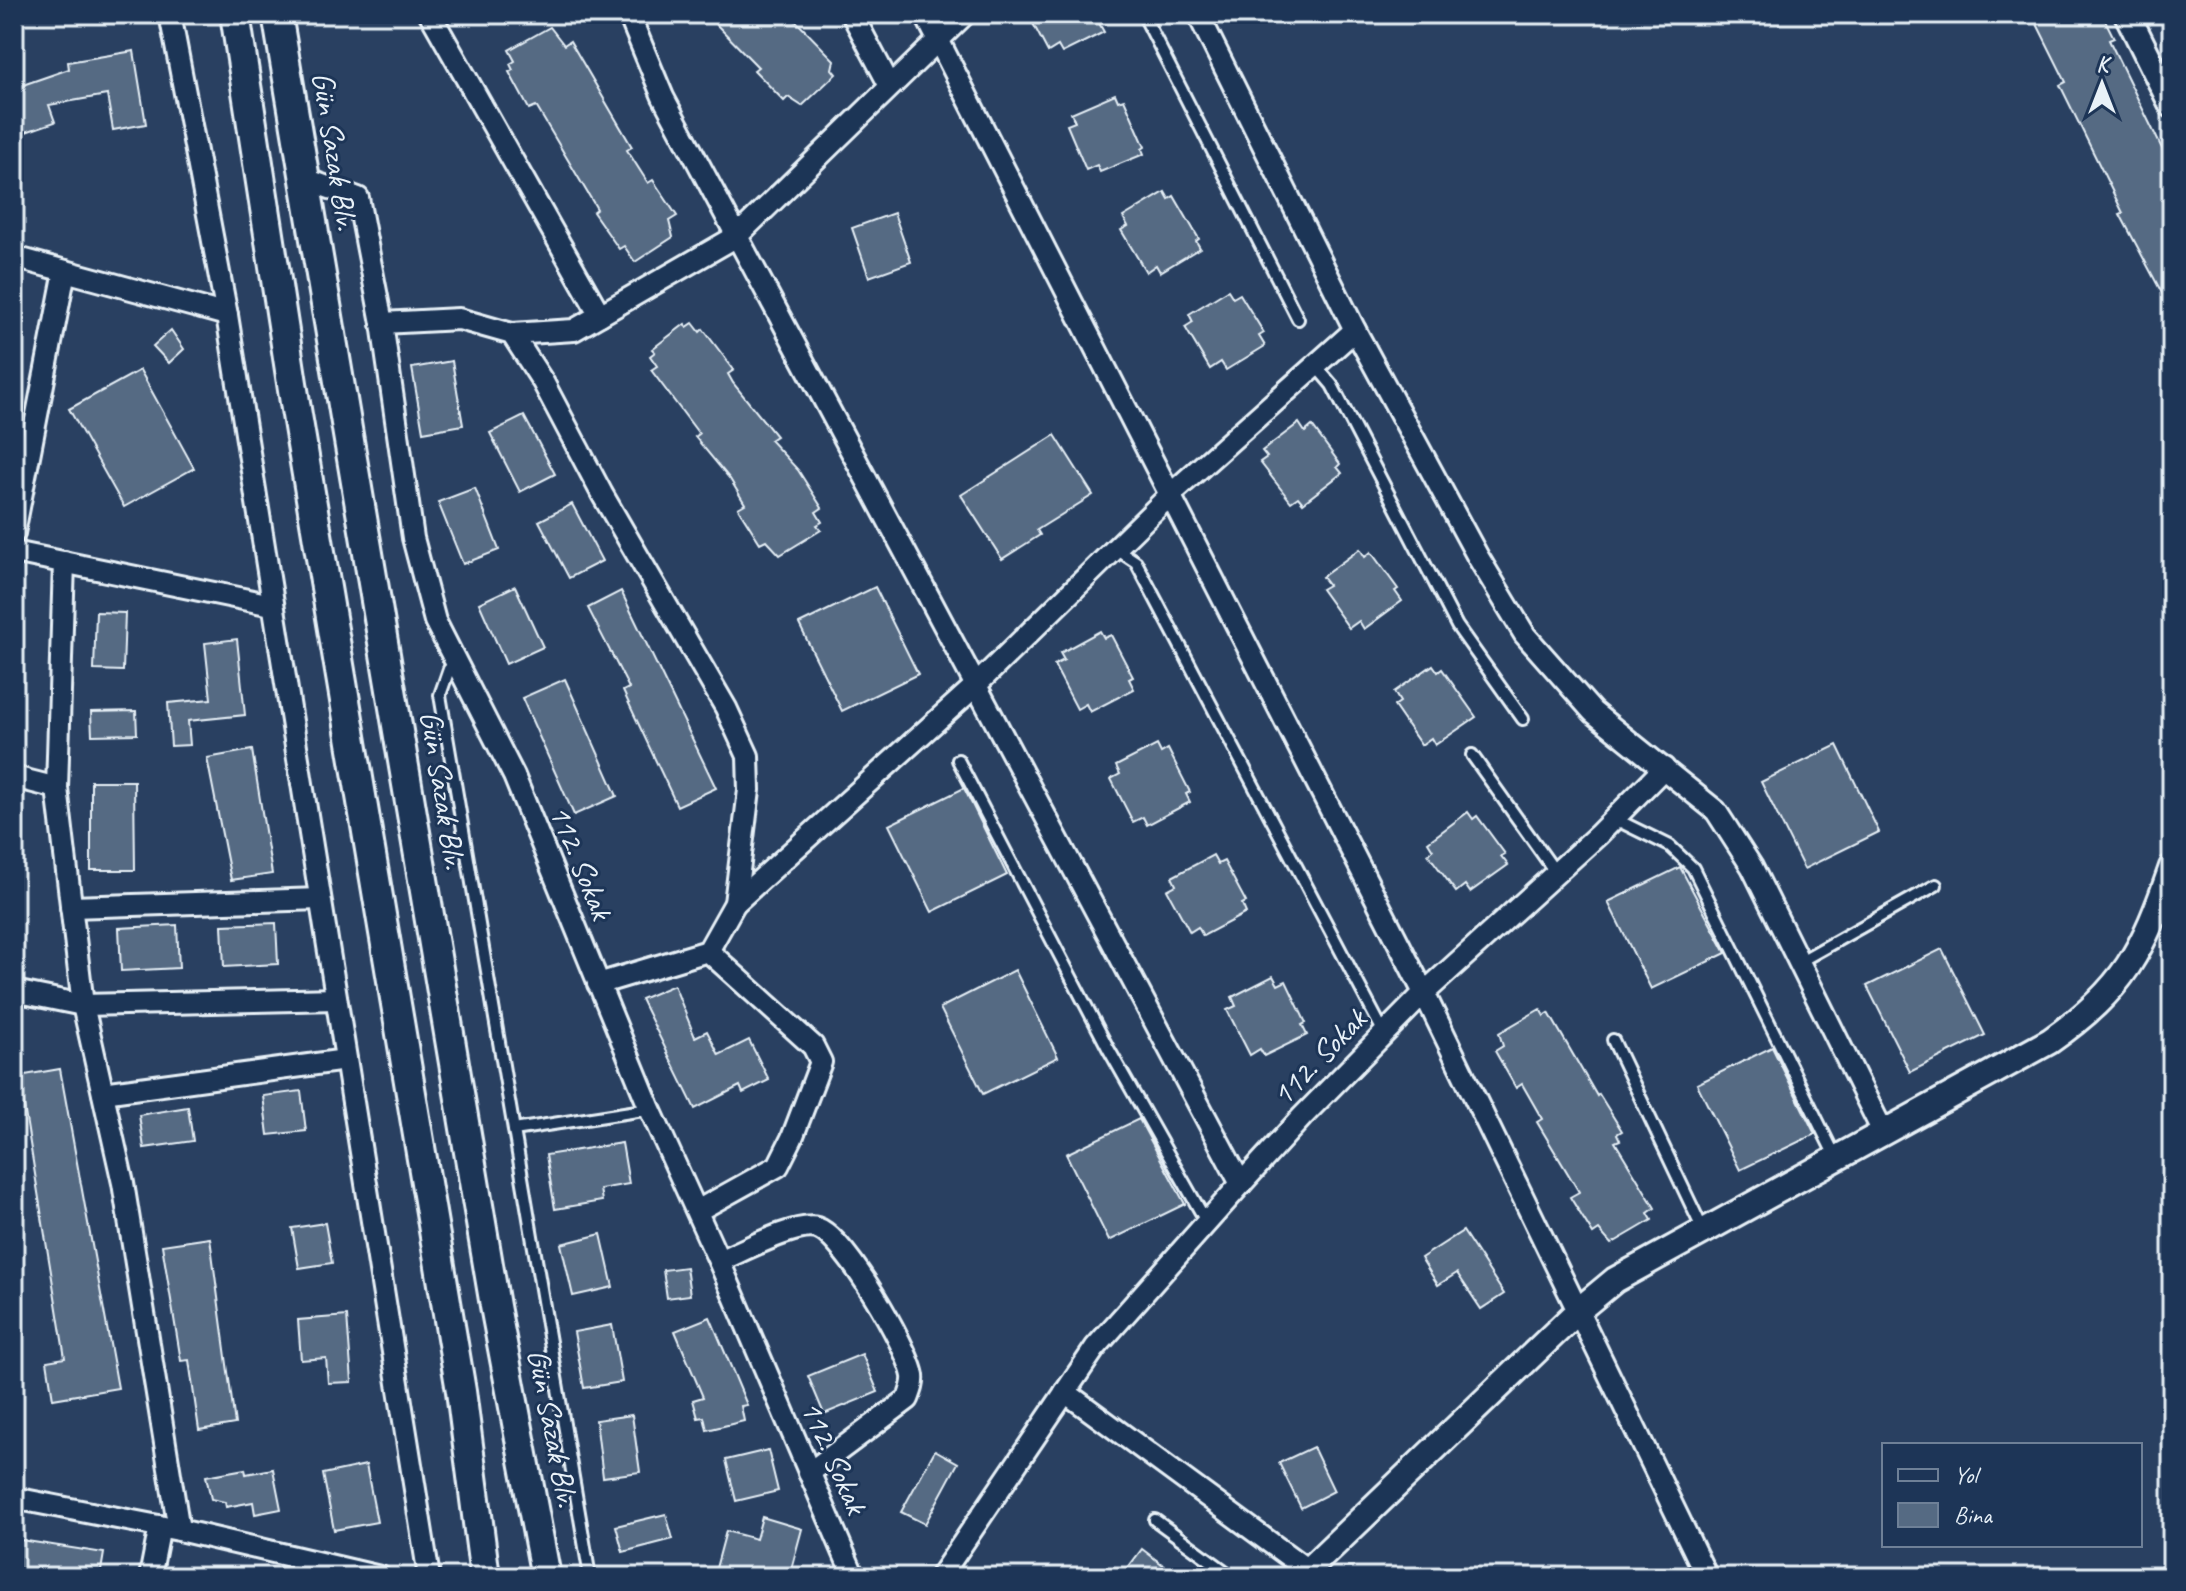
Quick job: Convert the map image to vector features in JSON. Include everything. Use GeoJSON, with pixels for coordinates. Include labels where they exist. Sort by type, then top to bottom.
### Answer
{"type":"FeatureCollection","features":[{"type":"Feature","properties":{"kind":"main road"},"geometry":{"type":"LineString","coordinates":[[235,14],[294,393],[461,1391],[485,1577]]}},
{"type":"Feature","properties":{"kind":"main road","name":"Gün Sazak Blv."},"geometry":{"type":"LineString","coordinates":[[277,14],[495,1306],[546,1577]]}},
{"type":"Feature","properties":{"kind":"street"},"geometry":{"type":"LineString","coordinates":[[170,14],[227,315],[429,1577]]}},
{"type":"Feature","properties":{"kind":"street"},"geometry":{"type":"LineString","coordinates":[[430,14],[600,315]]}},
{"type":"Feature","properties":{"kind":"street"},"geometry":{"type":"LineString","coordinates":[[852,14],[890,86]]}},
{"type":"Feature","properties":{"kind":"street"},"geometry":{"type":"LineString","coordinates":[[925,14],[1424,993],[1580,1309],[1707,1577]]}},
{"type":"Feature","properties":{"kind":"street"},"geometry":{"type":"LineString","coordinates":[[382,323],[459,319],[512,334],[574,330],[737,236],[965,14]]}},
{"type":"Feature","properties":{"kind":"street"},"geometry":{"type":"LineString","coordinates":[[1198,14],[1355,330],[1478,557],[1525,635],[1593,712],[1716,811],[1752,867],[1883,1132]]}},
{"type":"Feature","properties":{"kind":"street"},"geometry":{"type":"LineString","coordinates":[[2127,14],[2172,105]]}},
{"type":"Feature","properties":{"kind":"street"},"geometry":{"type":"LineString","coordinates":[[629,15],[663,97],[974,687],[1241,1184]]}},
{"type":"Feature","properties":{"kind":"street","name":"112. Sokak"},"geometry":{"type":"LineString","coordinates":[[305,179],[358,198],[382,323],[413,538],[435,621],[514,776],[650,1109],[719,1261],[854,1577]]}},
{"type":"Feature","properties":{"kind":"street"},"geometry":{"type":"LineString","coordinates":[[14,257],[227,315]]}},
{"type":"Feature","properties":{"kind":"street"},"geometry":{"type":"LineString","coordinates":[[14,533],[65,271]]}},
{"type":"Feature","properties":{"kind":"street"},"geometry":{"type":"LineString","coordinates":[[598,984],[708,951],[735,903],[974,687],[1171,494],[1355,330]]}},
{"type":"Feature","properties":{"kind":"street"},"geometry":{"type":"LineString","coordinates":[[512,334],[543,382],[602,494],[726,708],[748,756],[749,790],[735,903]]}},
{"type":"Feature","properties":{"kind":"street"},"geometry":{"type":"LineString","coordinates":[[14,552],[272,605]]}},
{"type":"Feature","properties":{"kind":"street"},"geometry":{"type":"LineString","coordinates":[[64,562],[57,788],[83,1005],[123,1183],[169,1528],[150,1577]]}},
{"type":"Feature","properties":{"kind":"street","name":"112. Sokak"},"geometry":{"type":"LineString","coordinates":[[940,1577],[1095,1348],[1241,1184],[1424,993],[1615,819],[1664,768]]}},
{"type":"Feature","properties":{"kind":"street"},"geometry":{"type":"LineString","coordinates":[[14,777],[57,788]]}},
{"type":"Feature","properties":{"kind":"street"},"geometry":{"type":"LineString","coordinates":[[1065,1392],[1312,1574],[1580,1309],[1615,1280],[2050,1041],[2088,1014],[2132,963],[2150,930],[2172,867]]}},
{"type":"Feature","properties":{"kind":"street"},"geometry":{"type":"LineString","coordinates":[[71,907],[320,899]]}},
{"type":"Feature","properties":{"kind":"street"},"geometry":{"type":"LineString","coordinates":[[697,1211],[778,1166],[821,1062],[813,1046],[708,951]]}},
{"type":"Feature","properties":{"kind":"street"},"geometry":{"type":"LineString","coordinates":[[14,991],[83,1005],[336,999]]}},
{"type":"Feature","properties":{"kind":"street"},"geometry":{"type":"LineString","coordinates":[[103,1093],[346,1060]]}},
{"type":"Feature","properties":{"kind":"street"},"geometry":{"type":"LineString","coordinates":[[719,1261],[804,1227],[825,1231],[835,1238],[865,1280],[907,1360],[913,1375],[908,1399],[809,1473]]}},
{"type":"Feature","properties":{"kind":"street"},"geometry":{"type":"LineString","coordinates":[[14,1498],[169,1528],[380,1577]]}},
{"type":"Feature","properties":{"kind":"lane"},"geometry":{"type":"LineString","coordinates":[[1143,14],[1298,319]]}},
{"type":"Feature","properties":{"kind":"lane"},"geometry":{"type":"LineString","coordinates":[[1315,365],[1332,385],[1457,626],[1523,719]]}},
{"type":"Feature","properties":{"kind":"lane"},"geometry":{"type":"LineString","coordinates":[[1115,548],[1136,562],[1384,1033]]}},
{"type":"Feature","properties":{"kind":"lane"},"geometry":{"type":"LineString","coordinates":[[456,665],[449,669],[440,695],[590,1577]]}},
{"type":"Feature","properties":{"kind":"lane"},"geometry":{"type":"LineString","coordinates":[[1472,755],[1556,873]]}},
{"type":"Feature","properties":{"kind":"lane"},"geometry":{"type":"LineString","coordinates":[[958,760],[1108,1048],[1207,1223]]}},
{"type":"Feature","properties":{"kind":"lane"},"geometry":{"type":"LineString","coordinates":[[1615,819],[1670,846],[1693,868],[1836,1158]]}},
{"type":"Feature","properties":{"kind":"lane"},"geometry":{"type":"LineString","coordinates":[[1799,962],[1936,885]]}},
{"type":"Feature","properties":{"kind":"lane"},"geometry":{"type":"LineString","coordinates":[[1613,1040],[1704,1231]]}},
{"type":"Feature","properties":{"kind":"lane"},"geometry":{"type":"LineString","coordinates":[[514,1130],[650,1109]]}},
{"type":"Feature","properties":{"kind":"lane"},"geometry":{"type":"LineString","coordinates":[[1155,1520],[1233,1577]]}},
{"type":"Feature","properties":{"kind":"building"},"geometry":{"type":"Polygon","coordinates":[[[706,14],[789,14],[834,60],[832,69],[836,74],[802,106],[788,97],[784,101],[754,70],[758,67],[706,14]]]}},
{"type":"Feature","properties":{"kind":"building"},"geometry":{"type":"Polygon","coordinates":[[[1028,14],[1094,14],[1104,32],[1062,53],[1058,46],[1048,52],[1028,14]]]}},
{"type":"Feature","properties":{"kind":"building"},"geometry":{"type":"Polygon","coordinates":[[[2032,14],[2102,14],[2114,38],[2109,40],[2172,169],[2172,312],[2120,214],[2123,213],[2060,85],[2066,82],[2032,14]]]}},
{"type":"Feature","properties":{"kind":"building"},"geometry":{"type":"Polygon","coordinates":[[[550,27],[564,45],[570,41],[632,147],[627,150],[648,183],[653,180],[677,216],[669,221],[673,237],[635,262],[624,246],[619,249],[593,212],[597,209],[536,106],[529,109],[509,72],[513,70],[510,64],[515,61],[509,50],[550,27]]]}},
{"type":"Feature","properties":{"kind":"building"},"geometry":{"type":"Polygon","coordinates":[[[134,51],[146,124],[113,130],[107,95],[49,105],[55,122],[14,136],[14,88],[69,69],[68,62],[134,51]]]}},
{"type":"Feature","properties":{"kind":"building"},"geometry":{"type":"Polygon","coordinates":[[[1115,94],[1118,101],[1124,99],[1145,147],[1142,149],[1144,154],[1100,172],[1097,165],[1086,170],[1067,125],[1075,122],[1071,113],[1115,94]]]}},
{"type":"Feature","properties":{"kind":"building"},"geometry":{"type":"Polygon","coordinates":[[[1165,192],[1169,199],[1174,196],[1199,239],[1196,241],[1200,248],[1160,272],[1156,265],[1146,272],[1121,230],[1128,226],[1123,217],[1165,192]]]}},
{"type":"Feature","properties":{"kind":"building"},"geometry":{"type":"Polygon","coordinates":[[[894,213],[911,262],[869,277],[852,228],[894,213]]]}},
{"type":"Feature","properties":{"kind":"building"},"geometry":{"type":"Polygon","coordinates":[[[1228,290],[1233,298],[1240,294],[1264,333],[1259,336],[1265,346],[1226,370],[1221,362],[1210,369],[1185,327],[1193,322],[1189,314],[1228,290]]]}},
{"type":"Feature","properties":{"kind":"building"},"geometry":{"type":"Polygon","coordinates":[[[693,323],[700,332],[703,329],[734,370],[728,374],[733,383],[776,436],[770,440],[798,470],[822,508],[816,512],[822,522],[817,525],[821,530],[780,555],[766,540],[760,543],[738,508],[745,504],[730,479],[695,437],[699,434],[651,370],[657,366],[650,356],[655,352],[652,349],[685,324],[687,327],[693,323]]]}},
{"type":"Feature","properties":{"kind":"building"},"geometry":{"type":"Polygon","coordinates":[[[171,330],[184,349],[169,363],[153,346],[171,330]]]}},
{"type":"Feature","properties":{"kind":"building"},"geometry":{"type":"Polygon","coordinates":[[[452,361],[463,425],[423,432],[412,368],[452,361]]]}},
{"type":"Feature","properties":{"kind":"building"},"geometry":{"type":"Polygon","coordinates":[[[140,370],[194,468],[124,507],[69,409],[140,370]]]}},
{"type":"Feature","properties":{"kind":"building"},"geometry":{"type":"Polygon","coordinates":[[[524,416],[555,474],[520,492],[490,433],[524,416]]]}},
{"type":"Feature","properties":{"kind":"building"},"geometry":{"type":"Polygon","coordinates":[[[1299,423],[1305,432],[1312,426],[1340,464],[1337,467],[1342,473],[1303,503],[1298,497],[1291,502],[1260,462],[1267,457],[1262,451],[1299,423]]]}},
{"type":"Feature","properties":{"kind":"building"},"geometry":{"type":"Polygon","coordinates":[[[1055,435],[1093,495],[1037,530],[1040,535],[1002,559],[961,495],[1055,435]]]}},
{"type":"Feature","properties":{"kind":"building"},"geometry":{"type":"Polygon","coordinates":[[[475,488],[499,550],[463,564],[438,502],[475,488]]]}},
{"type":"Feature","properties":{"kind":"building"},"geometry":{"type":"Polygon","coordinates":[[[572,504],[602,561],[569,578],[539,521],[572,504]]]}},
{"type":"Feature","properties":{"kind":"building"},"geometry":{"type":"Polygon","coordinates":[[[1360,549],[1365,557],[1371,552],[1398,589],[1395,591],[1402,601],[1364,629],[1359,621],[1349,628],[1321,589],[1328,585],[1322,577],[1360,549]]]}},
{"type":"Feature","properties":{"kind":"building"},"geometry":{"type":"Polygon","coordinates":[[[515,586],[543,647],[506,664],[479,603],[515,586]]]}},
{"type":"Feature","properties":{"kind":"building"},"geometry":{"type":"Polygon","coordinates":[[[875,587],[918,674],[842,711],[799,624],[875,587]]]}},
{"type":"Feature","properties":{"kind":"building"},"geometry":{"type":"Polygon","coordinates":[[[621,591],[716,788],[677,806],[623,691],[629,688],[588,608],[621,591]]]}},
{"type":"Feature","properties":{"kind":"building"},"geometry":{"type":"Polygon","coordinates":[[[96,612],[125,613],[123,671],[94,670],[96,612]]]}},
{"type":"Feature","properties":{"kind":"building"},"geometry":{"type":"Polygon","coordinates":[[[1100,631],[1104,638],[1111,635],[1133,677],[1129,679],[1134,689],[1090,712],[1086,704],[1077,709],[1054,665],[1064,660],[1060,653],[1100,631]]]}},
{"type":"Feature","properties":{"kind":"building"},"geometry":{"type":"Polygon","coordinates":[[[237,639],[245,715],[188,721],[190,745],[171,746],[168,703],[211,699],[205,643],[237,639]]]}},
{"type":"Feature","properties":{"kind":"building"},"geometry":{"type":"Polygon","coordinates":[[[1433,665],[1438,672],[1442,669],[1476,717],[1435,745],[1431,738],[1421,745],[1394,706],[1400,702],[1394,692],[1433,665]]]}},
{"type":"Feature","properties":{"kind":"building"},"geometry":{"type":"Polygon","coordinates":[[[565,679],[617,796],[574,815],[522,698],[565,679]]]}},
{"type":"Feature","properties":{"kind":"building"},"geometry":{"type":"Polygon","coordinates":[[[136,711],[137,734],[92,735],[91,712],[136,711]]]}},
{"type":"Feature","properties":{"kind":"building"},"geometry":{"type":"Polygon","coordinates":[[[1157,745],[1161,753],[1168,749],[1190,792],[1186,794],[1190,802],[1147,825],[1143,817],[1133,822],[1111,779],[1120,774],[1116,766],[1157,745]]]}},
{"type":"Feature","properties":{"kind":"building"},"geometry":{"type":"Polygon","coordinates":[[[1837,745],[1879,832],[1804,869],[1761,782],[1837,745]]]}},
{"type":"Feature","properties":{"kind":"building"},"geometry":{"type":"Polygon","coordinates":[[[252,750],[272,874],[231,880],[207,758],[252,750]]]}},
{"type":"Feature","properties":{"kind":"building"},"geometry":{"type":"Polygon","coordinates":[[[91,781],[134,781],[135,870],[91,870],[91,781]]]}},
{"type":"Feature","properties":{"kind":"building"},"geometry":{"type":"Polygon","coordinates":[[[964,788],[1007,875],[932,912],[889,825],[964,788]]]}},
{"type":"Feature","properties":{"kind":"building"},"geometry":{"type":"Polygon","coordinates":[[[1468,812],[1473,819],[1477,816],[1505,854],[1501,856],[1508,865],[1470,892],[1465,885],[1456,892],[1428,854],[1433,850],[1428,842],[1468,812]]]}},
{"type":"Feature","properties":{"kind":"building"},"geometry":{"type":"Polygon","coordinates":[[[1213,855],[1218,864],[1224,861],[1246,902],[1242,904],[1246,913],[1203,936],[1198,927],[1190,932],[1167,890],[1176,885],[1172,877],[1213,855]]]}},
{"type":"Feature","properties":{"kind":"building"},"geometry":{"type":"Polygon","coordinates":[[[1680,867],[1726,953],[1651,989],[1608,902],[1680,867]]]}},
{"type":"Feature","properties":{"kind":"building"},"geometry":{"type":"Polygon","coordinates":[[[276,923],[278,964],[224,967],[222,925],[276,923]]]}},
{"type":"Feature","properties":{"kind":"building"},"geometry":{"type":"Polygon","coordinates":[[[177,925],[179,968],[121,971],[119,928],[177,925]]]}},
{"type":"Feature","properties":{"kind":"building"},"geometry":{"type":"Polygon","coordinates":[[[1942,949],[1985,1035],[1910,1072],[1867,986],[1942,949]]]}},
{"type":"Feature","properties":{"kind":"building"},"geometry":{"type":"Polygon","coordinates":[[[1015,970],[1058,1057],[983,1094],[940,1008],[1015,970]]]}},
{"type":"Feature","properties":{"kind":"building"},"geometry":{"type":"Polygon","coordinates":[[[1273,976],[1278,985],[1286,981],[1306,1023],[1302,1025],[1307,1035],[1264,1056],[1260,1049],[1250,1055],[1227,1010],[1236,1006],[1232,997],[1273,976]]]}},
{"type":"Feature","properties":{"kind":"building"},"geometry":{"type":"Polygon","coordinates":[[[674,985],[695,1037],[707,1031],[719,1055],[749,1040],[769,1080],[743,1093],[740,1086],[695,1109],[641,999],[674,985]]]}},
{"type":"Feature","properties":{"kind":"building"},"geometry":{"type":"Polygon","coordinates":[[[1540,1009],[1544,1016],[1549,1013],[1597,1096],[1599,1094],[1622,1131],[1617,1134],[1620,1140],[1615,1142],[1655,1208],[1648,1213],[1652,1220],[1611,1244],[1599,1230],[1593,1234],[1570,1197],[1579,1192],[1537,1122],[1542,1119],[1522,1084],[1516,1088],[1495,1051],[1503,1046],[1499,1033],[1540,1009]]]}},
{"type":"Feature","properties":{"kind":"building"},"geometry":{"type":"Polygon","coordinates":[[[1772,1047],[1815,1134],[1740,1170],[1697,1084],[1772,1047]]]}},
{"type":"Feature","properties":{"kind":"building"},"geometry":{"type":"Polygon","coordinates":[[[60,1069],[118,1388],[53,1399],[47,1361],[65,1358],[19,1076],[60,1069]]]}},
{"type":"Feature","properties":{"kind":"building"},"geometry":{"type":"Polygon","coordinates":[[[301,1091],[306,1131],[268,1135],[263,1096],[301,1091]]]}},
{"type":"Feature","properties":{"kind":"building"},"geometry":{"type":"Polygon","coordinates":[[[188,1107],[193,1141],[144,1148],[139,1115],[188,1107]]]}},
{"type":"Feature","properties":{"kind":"building"},"geometry":{"type":"Polygon","coordinates":[[[1139,1119],[1185,1204],[1109,1241],[1066,1154],[1139,1119]]]}},
{"type":"Feature","properties":{"kind":"building"},"geometry":{"type":"Polygon","coordinates":[[[622,1143],[629,1184],[600,1189],[602,1201],[555,1209],[546,1155],[622,1143]]]}},
{"type":"Feature","properties":{"kind":"building"},"geometry":{"type":"Polygon","coordinates":[[[325,1223],[332,1263],[299,1268],[292,1228],[325,1223]]]}},
{"type":"Feature","properties":{"kind":"building"},"geometry":{"type":"Polygon","coordinates":[[[1463,1231],[1504,1294],[1481,1309],[1457,1273],[1438,1285],[1421,1258],[1463,1231]]]}},
{"type":"Feature","properties":{"kind":"building"},"geometry":{"type":"Polygon","coordinates":[[[601,1234],[613,1287],[573,1296],[561,1244],[601,1234]]]}},
{"type":"Feature","properties":{"kind":"building"},"geometry":{"type":"Polygon","coordinates":[[[210,1238],[235,1424],[199,1430],[189,1360],[181,1361],[162,1245],[210,1238]]]}},
{"type":"Feature","properties":{"kind":"building"},"geometry":{"type":"Polygon","coordinates":[[[686,1267],[690,1295],[667,1298],[663,1270],[686,1267]]]}},
{"type":"Feature","properties":{"kind":"building"},"geometry":{"type":"Polygon","coordinates":[[[347,1316],[352,1382],[328,1383],[326,1358],[301,1360],[298,1320],[347,1316]]]}},
{"type":"Feature","properties":{"kind":"building"},"geometry":{"type":"Polygon","coordinates":[[[710,1317],[747,1405],[741,1406],[744,1421],[707,1430],[704,1417],[698,1418],[693,1400],[703,1397],[675,1331],[710,1317]]]}},
{"type":"Feature","properties":{"kind":"building"},"geometry":{"type":"Polygon","coordinates":[[[612,1325],[622,1382],[584,1388],[574,1332],[612,1325]]]}},
{"type":"Feature","properties":{"kind":"building"},"geometry":{"type":"Polygon","coordinates":[[[862,1354],[878,1392],[824,1414],[808,1376],[862,1354]]]}},
{"type":"Feature","properties":{"kind":"building"},"geometry":{"type":"Polygon","coordinates":[[[632,1415],[640,1472],[603,1477],[596,1420],[632,1415]]]}},
{"type":"Feature","properties":{"kind":"building"},"geometry":{"type":"Polygon","coordinates":[[[1313,1447],[1334,1491],[1301,1508],[1279,1463],[1313,1447]]]}},
{"type":"Feature","properties":{"kind":"building"},"geometry":{"type":"Polygon","coordinates":[[[768,1450],[778,1491],[736,1501],[726,1460],[768,1450]]]}},
{"type":"Feature","properties":{"kind":"building"},"geometry":{"type":"Polygon","coordinates":[[[935,1450],[958,1463],[925,1524],[901,1512],[935,1450]]]}},
{"type":"Feature","properties":{"kind":"building"},"geometry":{"type":"Polygon","coordinates":[[[366,1465],[377,1522],[334,1530],[323,1474],[366,1465]]]}},
{"type":"Feature","properties":{"kind":"building"},"geometry":{"type":"Polygon","coordinates":[[[245,1469],[246,1474],[273,1469],[281,1509],[255,1514],[253,1502],[226,1507],[225,1502],[211,1499],[206,1476],[245,1469]]]}},
{"type":"Feature","properties":{"kind":"building"},"geometry":{"type":"Polygon","coordinates":[[[666,1514],[673,1539],[623,1552],[616,1526],[666,1514]]]}},
{"type":"Feature","properties":{"kind":"building"},"geometry":{"type":"Polygon","coordinates":[[[762,1517],[802,1529],[789,1577],[733,1577],[715,1572],[726,1531],[756,1539],[762,1517]]]}},
{"type":"Feature","properties":{"kind":"building"},"geometry":{"type":"Polygon","coordinates":[[[14,1539],[104,1553],[100,1577],[14,1577],[14,1539]]]}},
{"type":"Feature","properties":{"kind":"building"},"geometry":{"type":"Polygon","coordinates":[[[1142,1549],[1179,1577],[1121,1577],[1142,1549]]]}}]}
